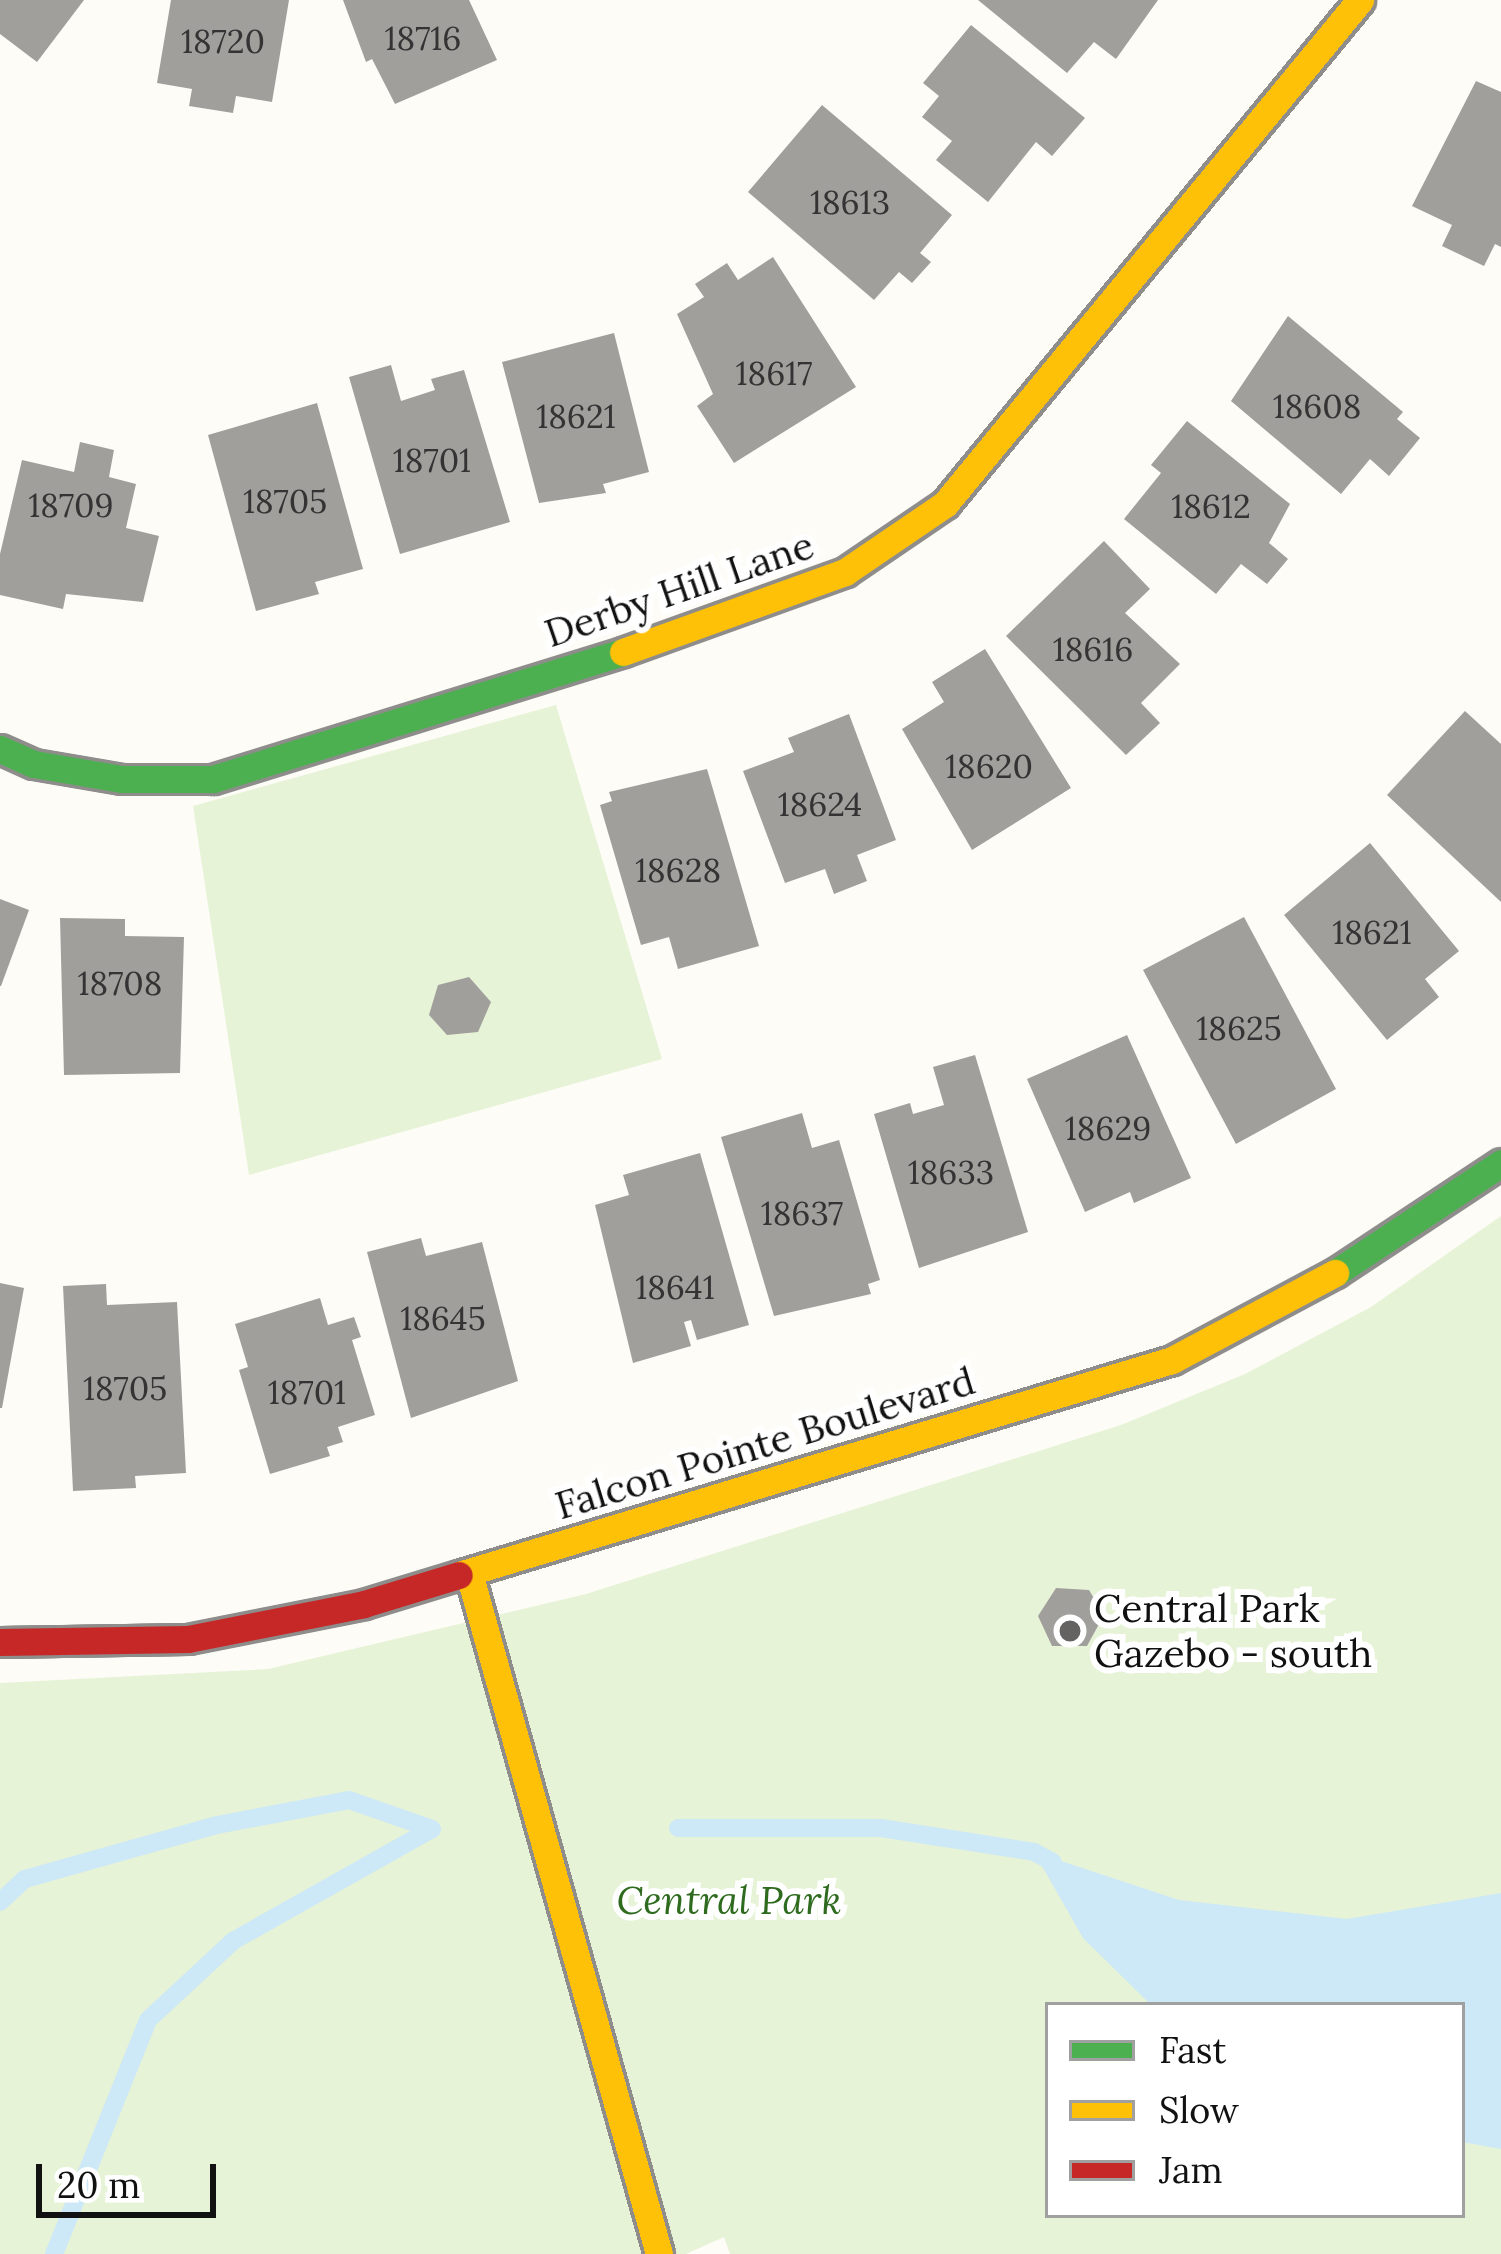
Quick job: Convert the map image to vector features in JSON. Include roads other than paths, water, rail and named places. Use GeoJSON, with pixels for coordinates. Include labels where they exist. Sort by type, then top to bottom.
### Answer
{"type":"FeatureCollection","features":[{"type":"Feature","properties":{"kind":"street","name":"Derby Hill Lane"},"geometry":{"type":"LineString","coordinates":[[0,749],[34,764],[122,779],[213,779],[721,622],[845,572],[945,504],[1360,0]]}},
{"type":"Feature","properties":{"kind":"street","name":"Falcon Pointe Boulevard"},"geometry":{"type":"LineString","coordinates":[[0,1642],[188,1639],[364,1604],[1172,1360],[1304,1293],[1501,1163]]}},
{"type":"Feature","properties":{"kind":"street"},"geometry":{"type":"LineString","coordinates":[[470,1573],[659,2254]]}},
{"type":"Feature","properties":{"kind":"water"},"geometry":{"type":"Polygon","coordinates":[[[1034,1852],[1179,1900],[1347,1919],[1501,1893],[1501,2149],[1465,2143],[1465,2002],[1148,2002],[1083,1938],[1034,1852]]]}},
{"type":"Feature","properties":{"kind":"waterway"},"geometry":{"type":"LineString","coordinates":[[0,1902],[25,1879],[217,1825],[349,1800],[432,1829]]}},
{"type":"Feature","properties":{"kind":"waterway"},"geometry":{"type":"LineString","coordinates":[[678,1828],[881,1828],[1034,1852],[1053,1862]]}},
{"type":"Feature","properties":{"kind":"waterway"},"geometry":{"type":"LineString","coordinates":[[54,2254],[148,2020],[233,1941],[432,1829]]}},
{"type":"Feature","properties":{"kind":"place","name":"Central Park Gazebo - south"},"geometry":{"type":"Point","coordinates":[1070,1631]}},
{"type":"Feature","properties":{"kind":"park label","name":"Central Park"},"geometry":{"type":"Point","coordinates":[729,1900]}}]}
